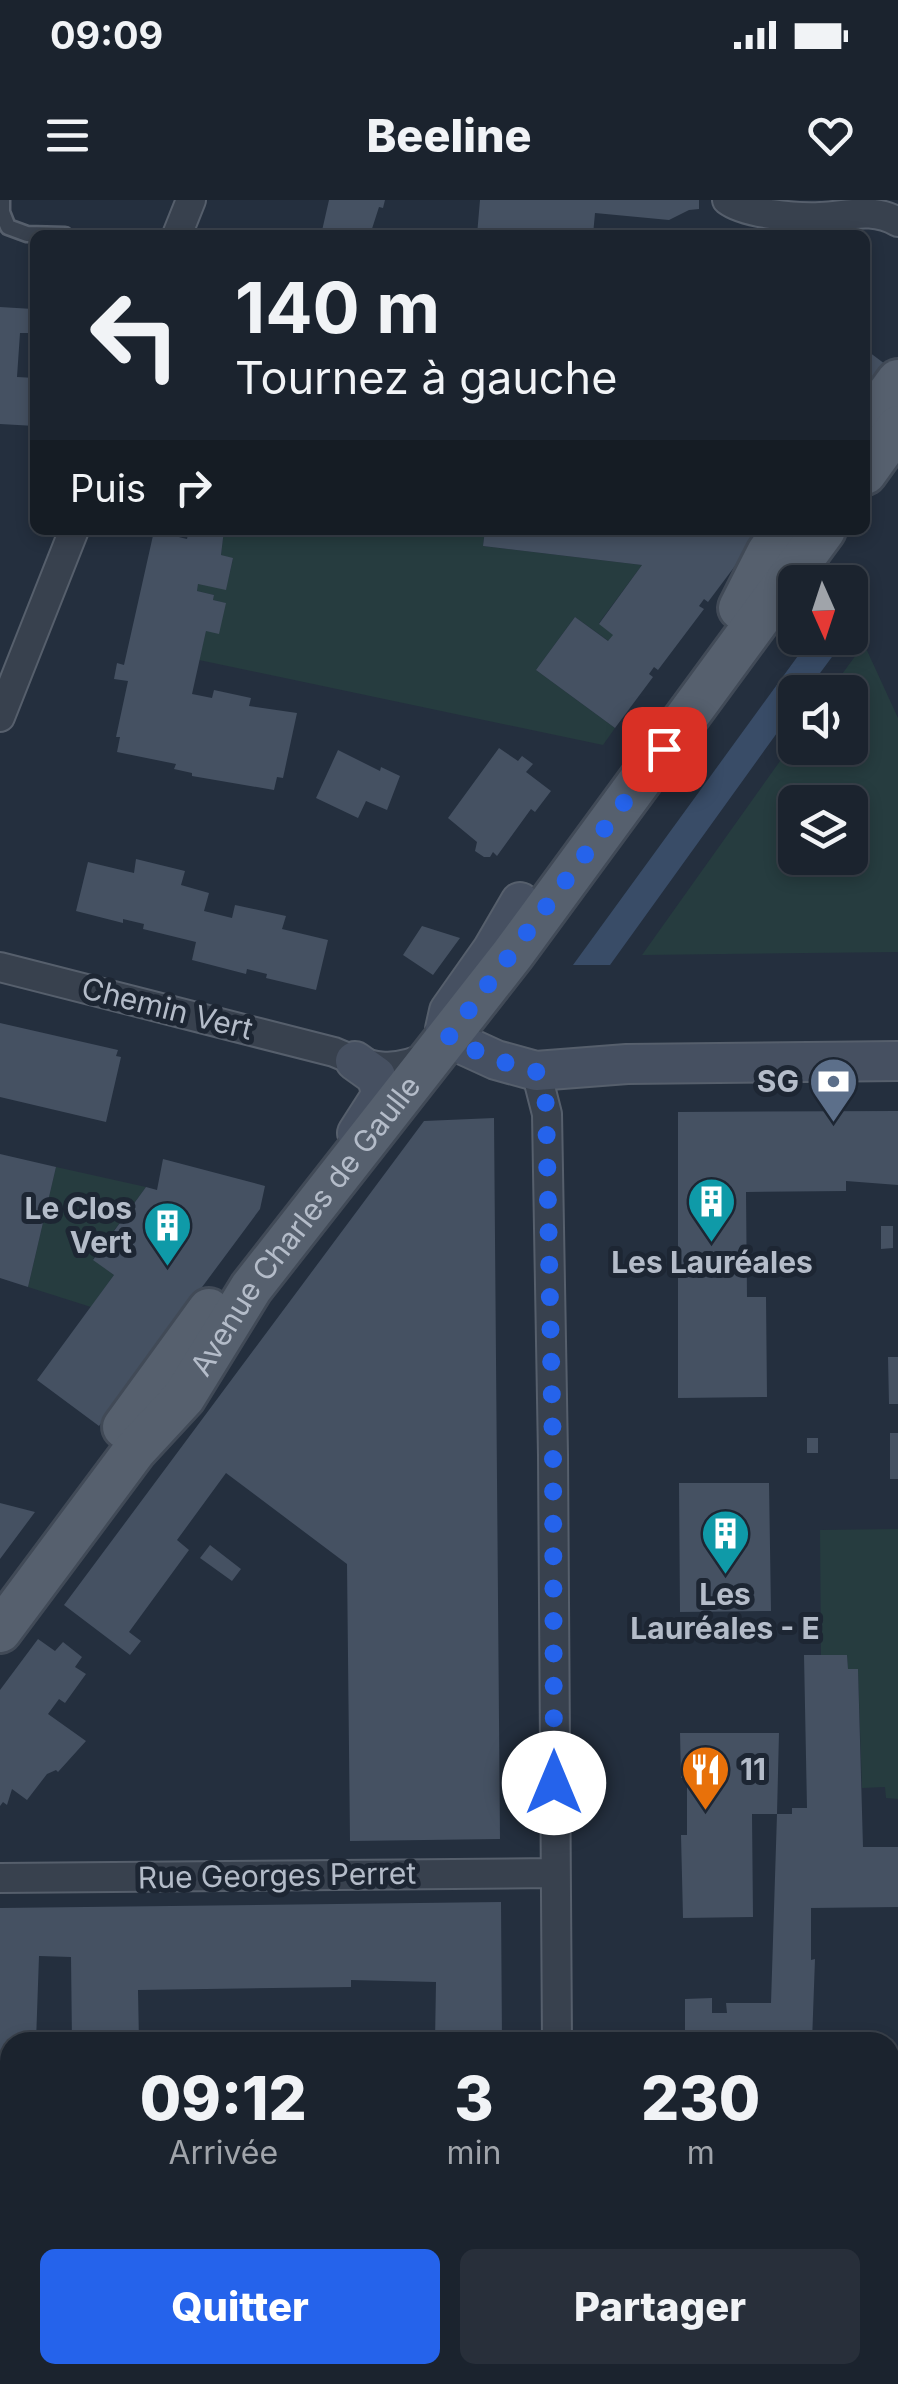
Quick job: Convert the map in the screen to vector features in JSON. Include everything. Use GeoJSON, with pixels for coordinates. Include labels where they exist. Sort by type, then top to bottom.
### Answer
{"type":"FeatureCollection","features":[{"type":"Feature","properties":{"kind":"main road"},"geometry":{"type":"LineString","coordinates":[[870,419],[898,382]]}},
{"type":"Feature","properties":{"kind":"main road"},"geometry":{"type":"LineString","coordinates":[[870,466],[898,427]]}},
{"type":"Feature","properties":{"kind":"main road","name":"Avenue Charles de Gaulle"},"geometry":{"type":"LineString","coordinates":[[0,1598],[364,1072],[520,902],[712,651],[781,535]]}},
{"type":"Feature","properties":{"kind":"main road"},"geometry":{"type":"LineString","coordinates":[[749,630],[805,535]]}},
{"type":"Feature","properties":{"kind":"main road","name":"Avenue Charles de Gaulle"},"geometry":{"type":"LineString","coordinates":[[0,1631],[136,1450],[184,1397],[252,1288],[512,955],[820,535]]}},
{"type":"Feature","properties":{"kind":"street"},"geometry":{"type":"LineString","coordinates":[[179,230],[191,200]]}},
{"type":"Feature","properties":{"kind":"street"},"geometry":{"type":"LineString","coordinates":[[727,200],[764,212],[821,217],[841,207],[898,222]]}},
{"type":"Feature","properties":{"kind":"street"},"geometry":{"type":"LineString","coordinates":[[0,717],[72,535]]}},
{"type":"Feature","properties":{"kind":"street"},"geometry":{"type":"LineString","coordinates":[[520,902],[449,1011],[445,1028],[448,1038],[496,1060],[536,1071],[626,1064],[898,1061]]}},
{"type":"Feature","properties":{"kind":"street","name":"Chemin Vert"},"geometry":{"type":"LineString","coordinates":[[0,967],[364,1072]]}},
{"type":"Feature","properties":{"kind":"street"},"geometry":{"type":"LineString","coordinates":[[364,1072],[403,1068],[427,1057],[448,1038]]}},
{"type":"Feature","properties":{"kind":"street"},"geometry":{"type":"LineString","coordinates":[[536,1071],[546,1104],[547,1133],[557,2032]]}},
{"type":"Feature","properties":{"kind":"street"},"geometry":{"type":"LineString","coordinates":[[252,1288],[374,1111],[382,1094],[364,1072]]}},
{"type":"Feature","properties":{"kind":"street","name":"Rue Georges Perret"},"geometry":{"type":"LineString","coordinates":[[0,1878],[554,1874]]}},
{"type":"Feature","properties":{"kind":"lane"},"geometry":{"type":"LineString","coordinates":[[2,200],[8,227],[30,234]]}},
{"type":"Feature","properties":{"kind":"green space"},"geometry":{"type":"Polygon","coordinates":[[[223,535],[484,535],[483,546],[642,565],[599,623],[615,636],[610,642],[575,617],[536,670],[615,728],[603,745],[199,660],[206,631],[225,603],[213,600],[214,595],[197,591],[198,584],[226,589],[233,559],[221,555],[223,535]]]}},
{"type":"Feature","properties":{"kind":"green space"},"geometry":{"type":"Polygon","coordinates":[[[868,653],[898,718],[898,952],[642,955],[778,764],[868,765],[868,675],[841,675],[856,655],[868,653]]]}},
{"type":"Feature","properties":{"kind":"green space"},"geometry":{"type":"Polygon","coordinates":[[[56,1167],[146,1187],[93,1259],[114,1275],[91,1307],[28,1287],[56,1167]]]}},
{"type":"Feature","properties":{"kind":"green space"},"geometry":{"type":"Polygon","coordinates":[[[898,1529],[898,1799],[886,1798],[885,1787],[862,1788],[858,1670],[848,1669],[847,1655],[821,1655],[820,1530],[898,1529]]]}},
{"type":"Feature","properties":{"kind":"water"},"geometry":{"type":"Polygon","coordinates":[[[799,655],[833,655],[819,675],[784,675],[799,655]]]}},
{"type":"Feature","properties":{"kind":"water"},"geometry":{"type":"Polygon","coordinates":[[[778,683],[778,732],[610,965],[573,965],[778,683]]]}},
{"type":"Feature","properties":{"kind":"building"},"geometry":{"type":"Polygon","coordinates":[[[329,200],[385,200],[372,230],[322,230],[329,200]]]}},
{"type":"Feature","properties":{"kind":"building"},"geometry":{"type":"Polygon","coordinates":[[[480,200],[699,200],[699,209],[669,220],[595,213],[593,230],[477,230],[480,200]]]}},
{"type":"Feature","properties":{"kind":"building"},"geometry":{"type":"Polygon","coordinates":[[[0,307],[30,309],[30,333],[20,333],[17,377],[30,378],[30,426],[0,424],[0,307]]]}},
{"type":"Feature","properties":{"kind":"building"},"geometry":{"type":"Polygon","coordinates":[[[870,353],[885,364],[870,384],[870,353]]]}},
{"type":"Feature","properties":{"kind":"building"},"geometry":{"type":"Polygon","coordinates":[[[153,535],[187,539],[188,535],[223,535],[221,555],[233,558],[226,590],[198,584],[197,591],[226,603],[219,634],[206,631],[192,694],[212,698],[214,690],[251,698],[249,706],[297,713],[283,778],[277,777],[274,790],[192,776],[174,769],[176,764],[117,752],[120,737],[116,737],[128,681],[114,679],[117,663],[124,665],[153,535]]]}},
{"type":"Feature","properties":{"kind":"building"},"geometry":{"type":"Polygon","coordinates":[[[484,535],[758,535],[708,602],[704,599],[699,606],[704,609],[658,670],[654,667],[649,674],[653,677],[615,728],[536,670],[575,617],[608,641],[613,635],[599,624],[642,565],[483,546],[484,535]]]}},
{"type":"Feature","properties":{"kind":"building"},"geometry":{"type":"Polygon","coordinates":[[[499,748],[518,761],[522,756],[533,764],[526,772],[551,791],[535,812],[531,809],[497,856],[493,852],[484,857],[475,851],[477,842],[448,818],[499,748]]]}},
{"type":"Feature","properties":{"kind":"building"},"geometry":{"type":"Polygon","coordinates":[[[338,750],[380,771],[381,767],[400,776],[387,810],[366,801],[358,818],[316,798],[338,750]]]}},
{"type":"Feature","properties":{"kind":"building"},"geometry":{"type":"Polygon","coordinates":[[[136,859],[185,871],[181,885],[209,893],[204,911],[232,918],[235,905],[286,916],[282,929],[328,940],[316,990],[266,978],[267,974],[247,969],[246,974],[192,960],[196,942],[143,929],[144,924],[76,911],[88,862],[134,873],[136,859]]]}},
{"type":"Feature","properties":{"kind":"building"},"geometry":{"type":"Polygon","coordinates":[[[422,926],[460,938],[433,975],[403,955],[422,926]]]}},
{"type":"Feature","properties":{"kind":"building"},"geometry":{"type":"Polygon","coordinates":[[[0,1023],[118,1050],[116,1056],[121,1057],[106,1122],[0,1097],[0,1023]]]}},
{"type":"Feature","properties":{"kind":"building","name":"Les Lauréales"},"geometry":{"type":"Polygon","coordinates":[[[898,1111],[898,1185],[846,1181],[846,1191],[746,1192],[747,1297],[766,1297],[767,1397],[678,1398],[678,1112],[898,1111]]]}},
{"type":"Feature","properties":{"kind":"building"},"geometry":{"type":"Polygon","coordinates":[[[494,1118],[500,1839],[350,1841],[347,1564],[226,1473],[177,1540],[189,1550],[129,1632],[141,1641],[130,1655],[64,1605],[424,1121],[494,1118]]]}},
{"type":"Feature","properties":{"kind":"building"},"geometry":{"type":"Polygon","coordinates":[[[0,1154],[56,1167],[28,1287],[0,1278],[0,1154]]]}},
{"type":"Feature","properties":{"kind":"building"},"geometry":{"type":"Polygon","coordinates":[[[163,1159],[265,1186],[260,1209],[99,1426],[37,1380],[114,1275],[93,1260],[146,1187],[157,1190],[163,1159]]]}},
{"type":"Feature","properties":{"kind":"building"},"geometry":{"type":"Polygon","coordinates":[[[881,1226],[893,1226],[893,1248],[881,1249],[881,1226]]]}},
{"type":"Feature","properties":{"kind":"building"},"geometry":{"type":"Polygon","coordinates":[[[888,1357],[898,1357],[898,1404],[889,1404],[888,1357]]]}},
{"type":"Feature","properties":{"kind":"building"},"geometry":{"type":"Polygon","coordinates":[[[890,1433],[898,1433],[898,1479],[890,1479],[890,1433]]]}},
{"type":"Feature","properties":{"kind":"building"},"geometry":{"type":"Polygon","coordinates":[[[807,1438],[818,1438],[818,1453],[807,1453],[807,1438]]]}},
{"type":"Feature","properties":{"kind":"building","name":"Les Lauréales - E"},"geometry":{"type":"Polygon","coordinates":[[[679,1483],[769,1483],[771,1611],[680,1612],[679,1483]]]}},
{"type":"Feature","properties":{"kind":"building"},"geometry":{"type":"Polygon","coordinates":[[[0,1503],[35,1512],[0,1559],[0,1503]]]}},
{"type":"Feature","properties":{"kind":"building"},"geometry":{"type":"Polygon","coordinates":[[[210,1545],[241,1569],[232,1581],[200,1558],[210,1545]]]}},
{"type":"Feature","properties":{"kind":"building"},"geometry":{"type":"Polygon","coordinates":[[[38,1639],[55,1651],[63,1642],[82,1657],[75,1667],[86,1674],[65,1703],[59,1699],[48,1714],[86,1741],[58,1772],[47,1774],[27,1800],[12,1789],[7,1805],[3,1802],[0,1806],[0,1690],[38,1639]]]}},
{"type":"Feature","properties":{"kind":"building"},"geometry":{"type":"Polygon","coordinates":[[[804,1655],[847,1655],[848,1669],[858,1669],[863,1847],[898,1847],[898,1907],[811,1908],[811,1960],[815,1959],[812,2032],[685,2032],[685,1999],[712,1998],[712,2013],[727,2013],[726,2003],[771,2003],[777,1814],[807,1808],[804,1655]]]}},
{"type":"Feature","properties":{"kind":"building"},"geometry":{"type":"Polygon","coordinates":[[[680,1733],[779,1733],[777,1814],[752,1814],[753,1917],[683,1918],[681,1835],[687,1835],[687,1778],[681,1778],[680,1733]]]}},
{"type":"Feature","properties":{"kind":"building"},"geometry":{"type":"Polygon","coordinates":[[[501,1902],[502,2032],[435,2032],[436,1982],[351,1980],[351,1987],[138,1990],[139,2032],[72,2032],[71,1957],[39,1956],[36,2032],[0,2032],[0,1908],[501,1902]]]}},
{"type":"Feature","properties":{"kind":"place","name":"SG"},"geometry":{"type":"Point","coordinates":[834,1124]}},
{"type":"Feature","properties":{"kind":"place","name":"Les Lauréales"},"geometry":{"type":"Point","coordinates":[712,1244]}},
{"type":"Feature","properties":{"kind":"place","name":"Le Clos Vert"},"geometry":{"type":"Point","coordinates":[167,1268]}},
{"type":"Feature","properties":{"kind":"place","name":"Les Lauréales - E"},"geometry":{"type":"Point","coordinates":[725,1576]}},
{"type":"Feature","properties":{"kind":"place","name":"11"},"geometry":{"type":"Point","coordinates":[705,1812]}},
{"type":"Feature","properties":{"kind":"route"},"geometry":{"type":"LineString","coordinates":[[554,1783],[546,1104],[536,1071],[496,1060],[448,1038],[664,749]]}}]}
